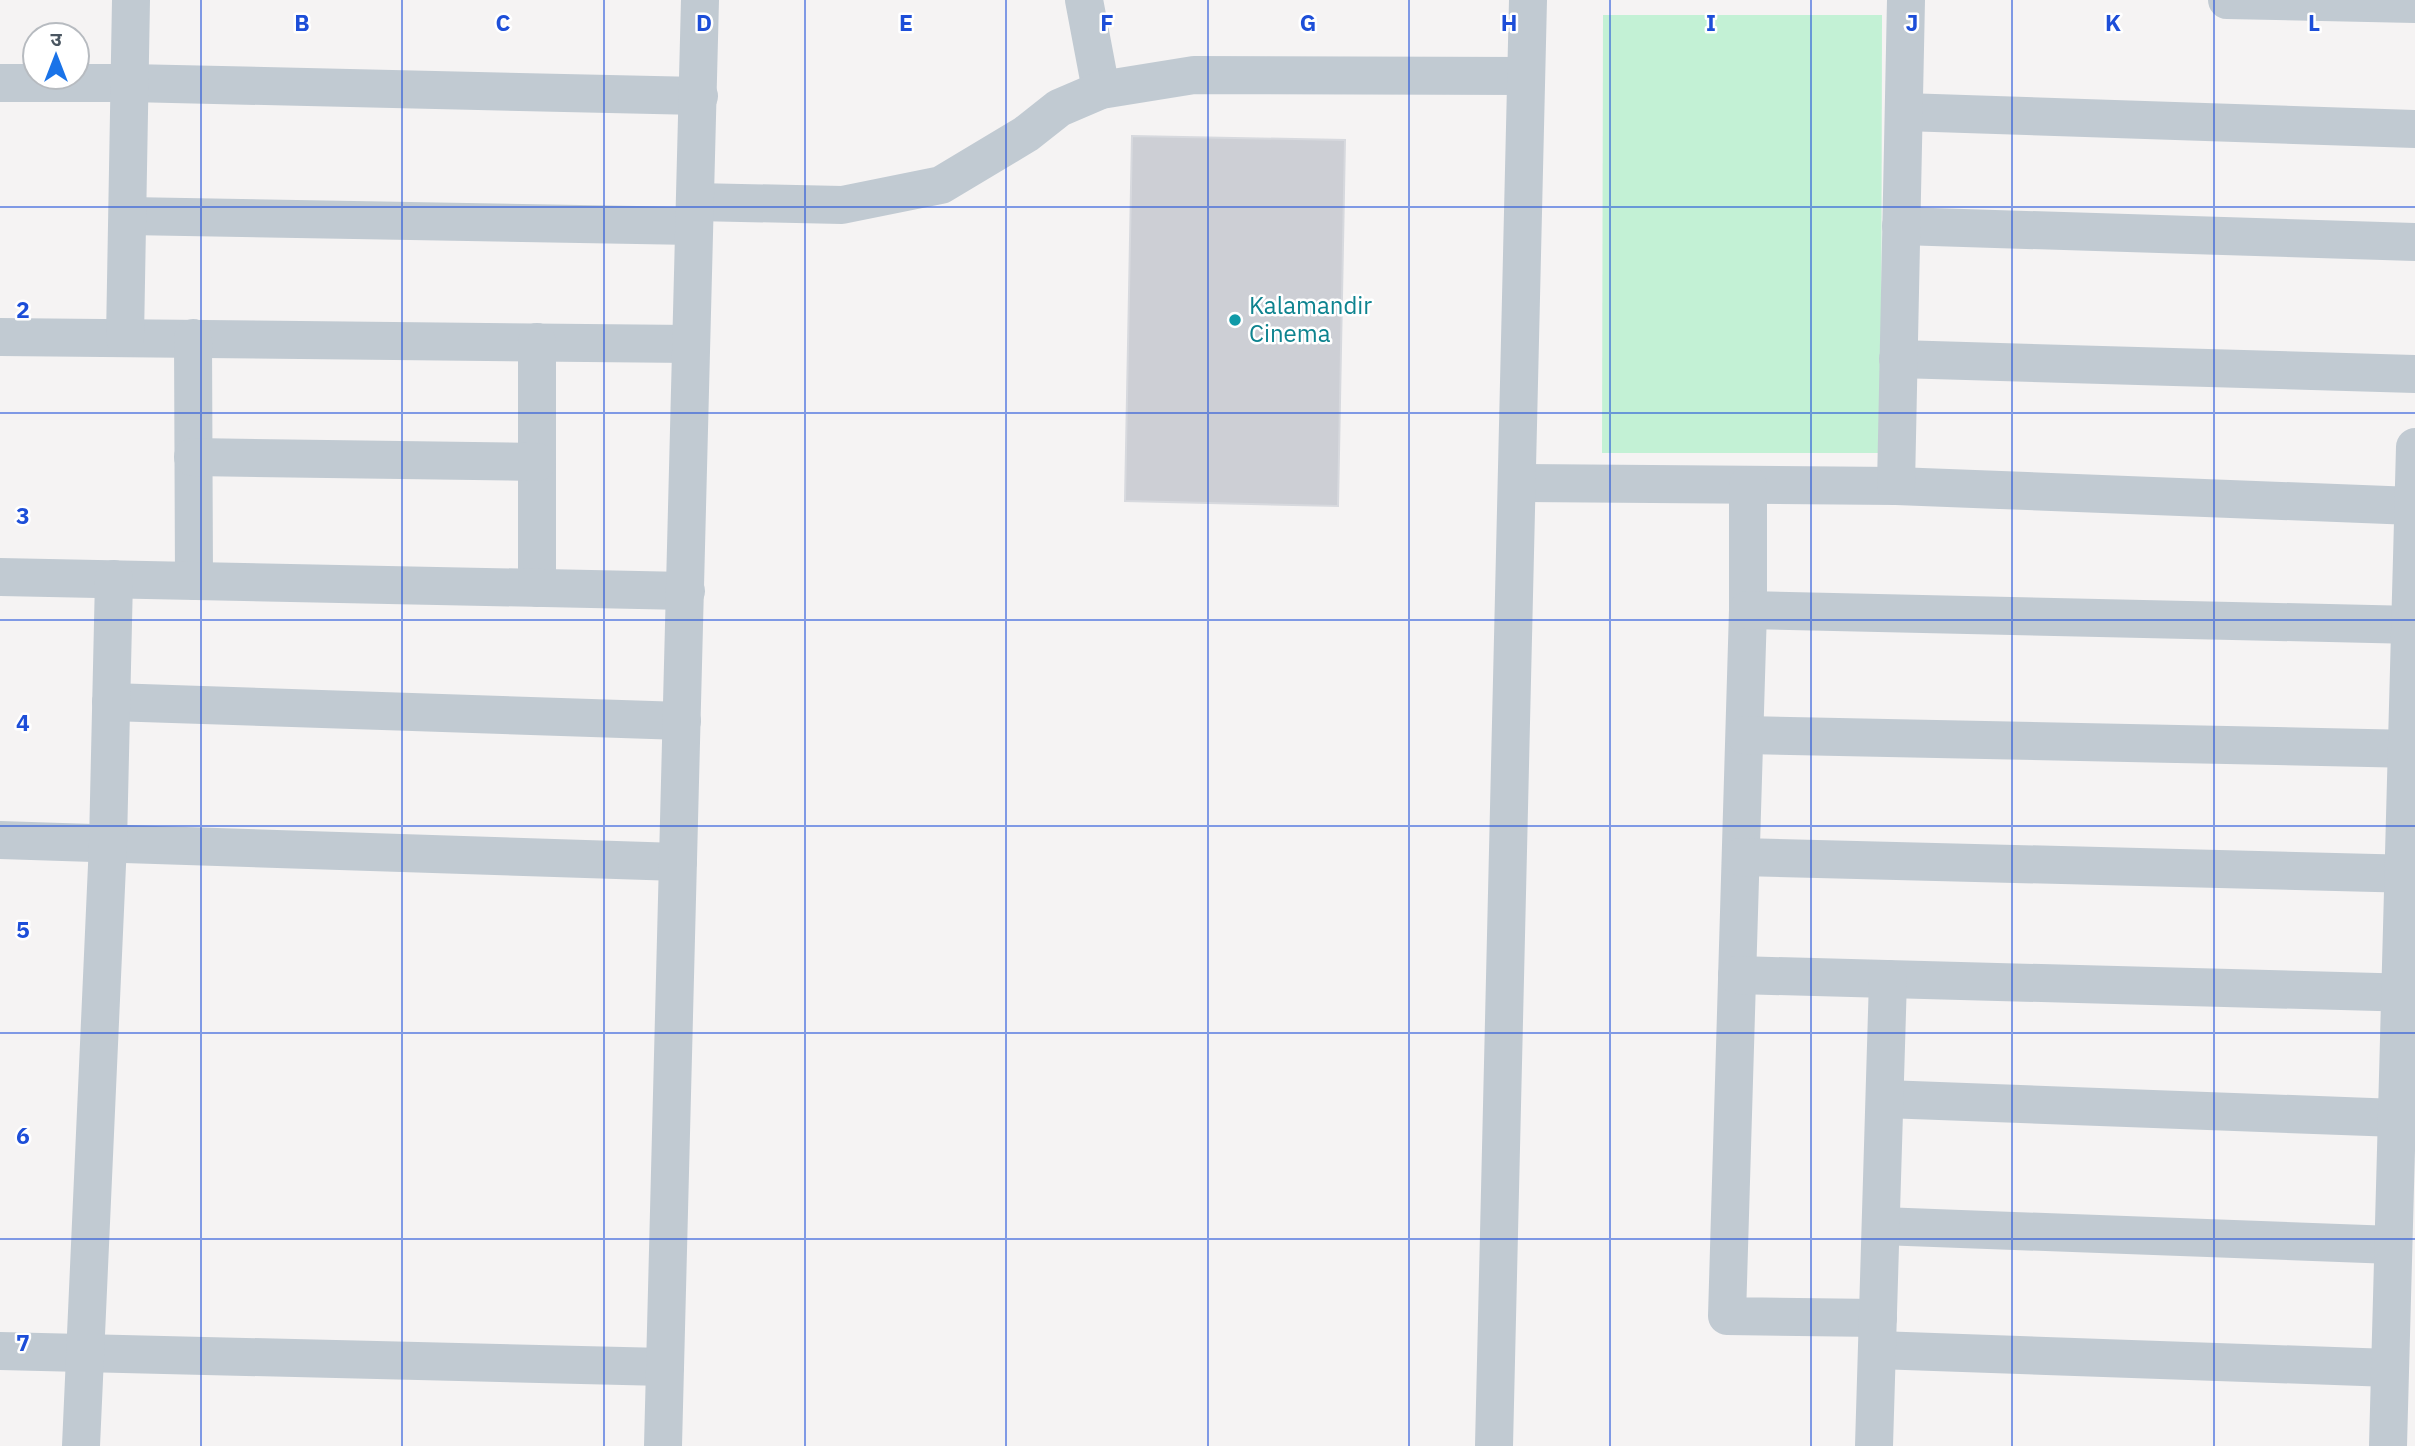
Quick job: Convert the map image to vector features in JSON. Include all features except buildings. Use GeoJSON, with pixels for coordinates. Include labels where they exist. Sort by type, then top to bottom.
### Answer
{"type":"FeatureCollection","features":[{"type":"Feature","properties":{"kind":"street"},"geometry":{"type":"LineString","coordinates":[[125,338],[131,0]]}},
{"type":"Feature","properties":{"kind":"street"},"geometry":{"type":"LineString","coordinates":[[663,1446],[700,0]]}},
{"type":"Feature","properties":{"kind":"street"},"geometry":{"type":"LineString","coordinates":[[1084,0],[1101,90]]}},
{"type":"Feature","properties":{"kind":"street"},"geometry":{"type":"LineString","coordinates":[[1494,1446],[1528,0]]}},
{"type":"Feature","properties":{"kind":"street"},"geometry":{"type":"LineString","coordinates":[[1896,486],[1906,0]]}},
{"type":"Feature","properties":{"kind":"street"},"geometry":{"type":"LineString","coordinates":[[2227,0],[2415,4]]}},
{"type":"Feature","properties":{"kind":"street"},"geometry":{"type":"LineString","coordinates":[[128,216],[695,214],[842,205],[941,185],[1007,146],[1059,108],[1101,90],[1194,75],[1526,76]]}},
{"type":"Feature","properties":{"kind":"street"},"geometry":{"type":"LineString","coordinates":[[0,83],[130,83],[699,96]]}},
{"type":"Feature","properties":{"kind":"street"},"geometry":{"type":"LineString","coordinates":[[1904,112],[2415,129]]}},
{"type":"Feature","properties":{"kind":"street"},"geometry":{"type":"LineString","coordinates":[[1901,226],[2415,242]]}},
{"type":"Feature","properties":{"kind":"street"},"geometry":{"type":"LineString","coordinates":[[0,337],[691,344]]}},
{"type":"Feature","properties":{"kind":"street"},"geometry":{"type":"LineString","coordinates":[[193,338],[194,581]]}},
{"type":"Feature","properties":{"kind":"street"},"geometry":{"type":"LineString","coordinates":[[537,342],[537,588]]}},
{"type":"Feature","properties":{"kind":"street"},"geometry":{"type":"LineString","coordinates":[[1898,359],[2415,374]]}},
{"type":"Feature","properties":{"kind":"street"},"geometry":{"type":"LineString","coordinates":[[2388,1446],[2398,1346],[2393,1245],[2397,1118],[2408,993],[2415,447]]}},
{"type":"Feature","properties":{"kind":"street"},"geometry":{"type":"LineString","coordinates":[[194,457],[537,462]]}},
{"type":"Feature","properties":{"kind":"street"},"geometry":{"type":"LineString","coordinates":[[1517,483],[1896,486],[2413,506]]}},
{"type":"Feature","properties":{"kind":"street"},"geometry":{"type":"LineString","coordinates":[[1748,485],[1745,735],[1727,1317],[1877,1334],[2398,1346]]}},
{"type":"Feature","properties":{"kind":"street"},"geometry":{"type":"LineString","coordinates":[[0,577],[686,591]]}},
{"type":"Feature","properties":{"kind":"street"},"geometry":{"type":"LineString","coordinates":[[81,1446],[108,844],[114,579]]}},
{"type":"Feature","properties":{"kind":"street"},"geometry":{"type":"LineString","coordinates":[[1748,610],[2413,625]]}},
{"type":"Feature","properties":{"kind":"street"},"geometry":{"type":"LineString","coordinates":[[111,702],[682,721]]}},
{"type":"Feature","properties":{"kind":"street"},"geometry":{"type":"LineString","coordinates":[[1745,735],[2411,749]]}},
{"type":"Feature","properties":{"kind":"street"},"geometry":{"type":"LineString","coordinates":[[0,840],[678,862]]}},
{"type":"Feature","properties":{"kind":"street"},"geometry":{"type":"LineString","coordinates":[[1741,857],[2409,874]]}},
{"type":"Feature","properties":{"kind":"street"},"geometry":{"type":"LineString","coordinates":[[1737,975],[2408,993]]}},
{"type":"Feature","properties":{"kind":"street"},"geometry":{"type":"LineString","coordinates":[[1874,1446],[1888,979]]}},
{"type":"Feature","properties":{"kind":"street"},"geometry":{"type":"LineString","coordinates":[[1885,1099],[2397,1118]]}},
{"type":"Feature","properties":{"kind":"street"},"geometry":{"type":"LineString","coordinates":[[1881,1226],[2393,1245]]}},
{"type":"Feature","properties":{"kind":"street"},"geometry":{"type":"LineString","coordinates":[[0,1351],[665,1367]]}},
{"type":"Feature","properties":{"kind":"green space"},"geometry":{"type":"Polygon","coordinates":[[[1603,15],[1882,15],[1881,453],[1602,453],[1603,15]]]}},
{"type":"Feature","properties":{"kind":"place","name":"Kalamandir Cinema"},"geometry":{"type":"Point","coordinates":[1235,320]}}]}
